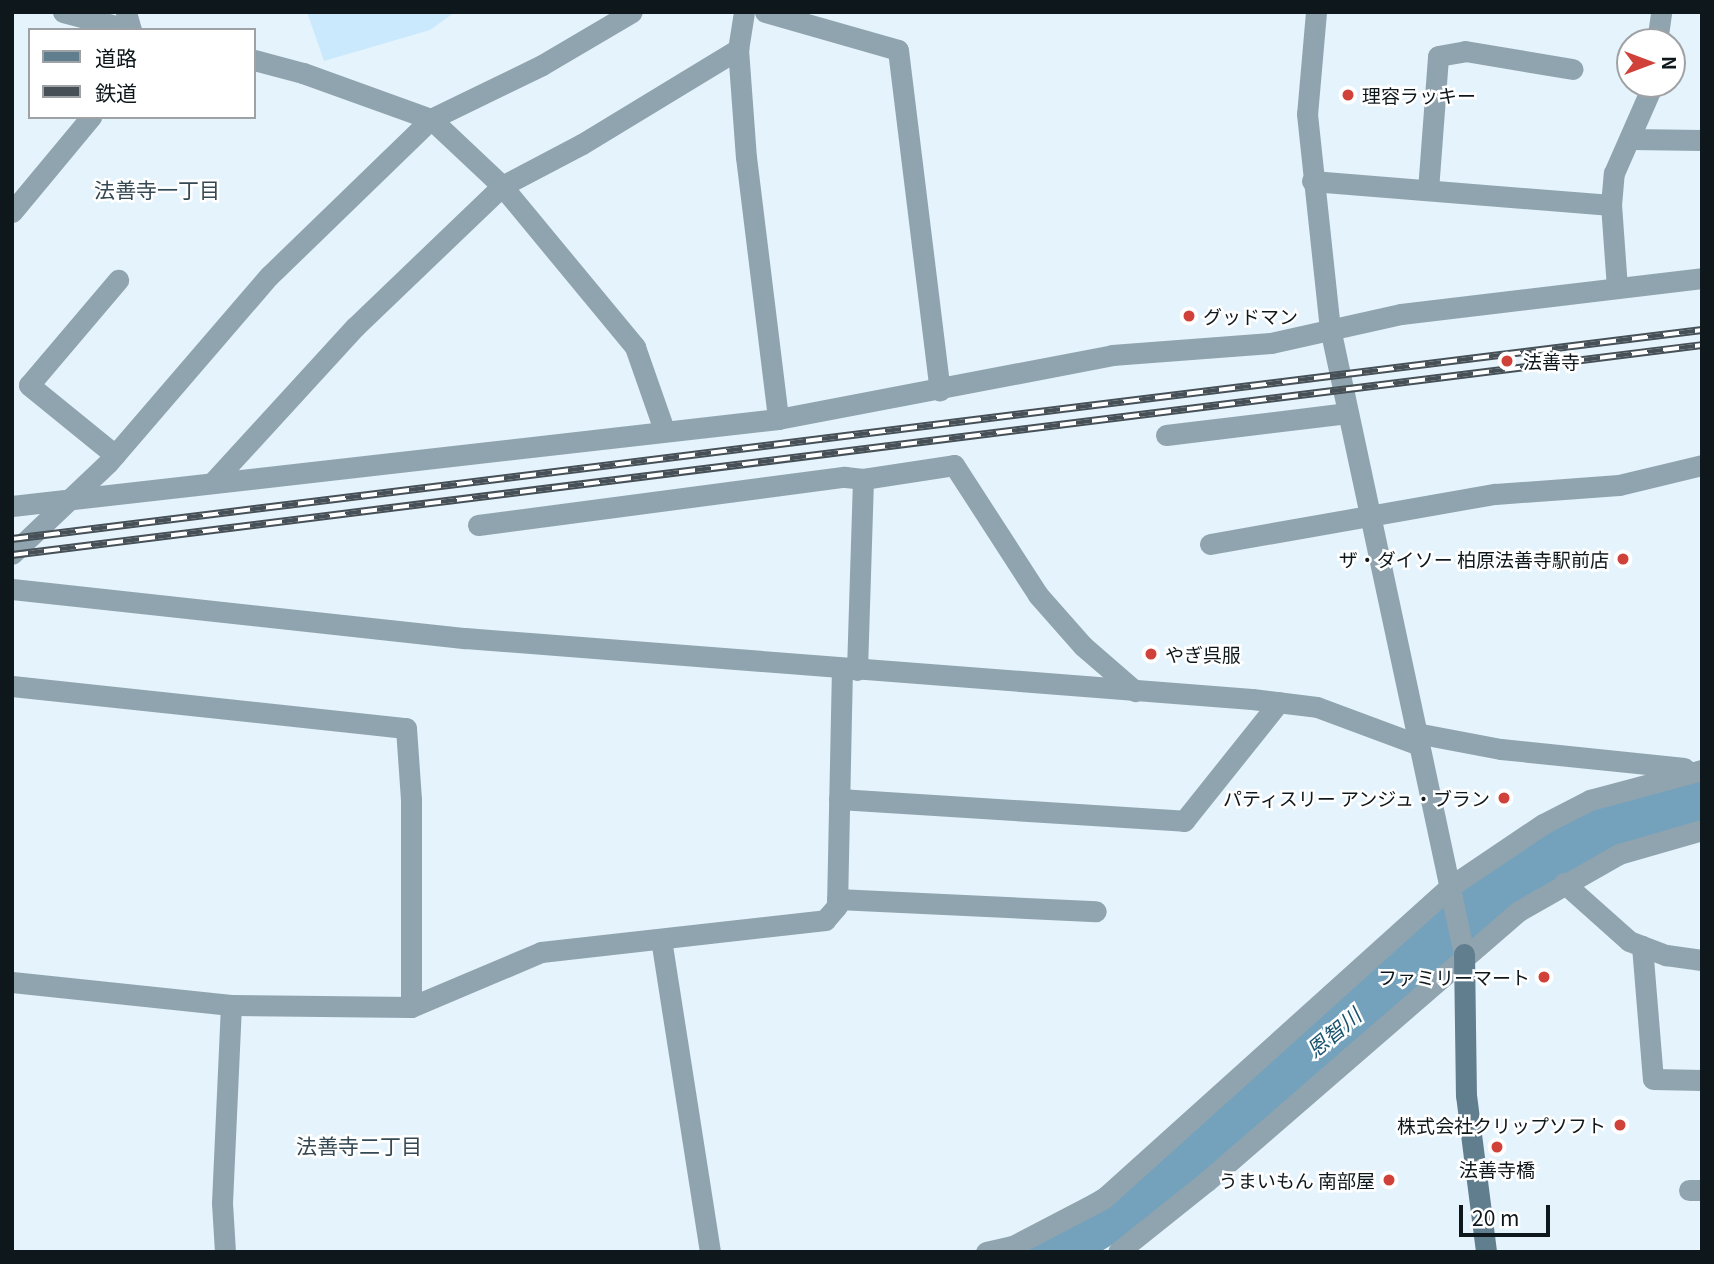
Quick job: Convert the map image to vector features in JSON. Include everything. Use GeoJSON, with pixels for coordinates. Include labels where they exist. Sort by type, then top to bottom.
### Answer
{"type":"FeatureCollection","features":[{"type":"Feature","properties":{"kind":"street"},"geometry":{"type":"LineString","coordinates":[[63,12],[123,28]]}},
{"type":"Feature","properties":{"kind":"street"},"geometry":{"type":"LineString","coordinates":[[12,554],[115,455],[269,276],[432,119],[542,65],[632,12]]}},
{"type":"Feature","properties":{"kind":"street"},"geometry":{"type":"LineString","coordinates":[[744,12],[738,48],[746,157],[778,419]]}},
{"type":"Feature","properties":{"kind":"street"},"geometry":{"type":"LineString","coordinates":[[765,12],[898,50],[940,390]]}},
{"type":"Feature","properties":{"kind":"street"},"geometry":{"type":"LineString","coordinates":[[1316,12],[1307,114],[1312,181],[1330,328],[1464,949],[1466,1095],[1486,1252]]}},
{"type":"Feature","properties":{"kind":"street"},"geometry":{"type":"LineString","coordinates":[[212,483],[355,327],[502,187],[582,144],[738,48]]}},
{"type":"Feature","properties":{"kind":"street"},"geometry":{"type":"LineString","coordinates":[[1428,190],[1438,56],[1465,51],[1573,69]]}},
{"type":"Feature","properties":{"kind":"street"},"geometry":{"type":"LineString","coordinates":[[256,61],[303,73],[432,119],[502,187],[635,347],[664,430]]}},
{"type":"Feature","properties":{"kind":"street"},"geometry":{"type":"LineString","coordinates":[[1617,288],[1611,205],[1614,173],[1647,98]]}},
{"type":"Feature","properties":{"kind":"street"},"geometry":{"type":"LineString","coordinates":[[12,212],[89,119]]}},
{"type":"Feature","properties":{"kind":"street"},"geometry":{"type":"LineString","coordinates":[[1630,139],[1702,140]]}},
{"type":"Feature","properties":{"kind":"street"},"geometry":{"type":"LineString","coordinates":[[1312,181],[1611,205]]}},
{"type":"Feature","properties":{"kind":"street"},"geometry":{"type":"LineString","coordinates":[[12,506],[778,419],[1112,355],[1271,343],[1401,314],[1702,278]]}},
{"type":"Feature","properties":{"kind":"street"},"geometry":{"type":"LineString","coordinates":[[115,455],[29,385],[118,280]]}},
{"type":"Feature","properties":{"kind":"street"},"geometry":{"type":"LineString","coordinates":[[1166,435],[1349,413]]}},
{"type":"Feature","properties":{"kind":"street"},"geometry":{"type":"LineString","coordinates":[[478,525],[845,477],[863,479],[954,465],[1038,595],[1083,646],[1135,691]]}},
{"type":"Feature","properties":{"kind":"street"},"geometry":{"type":"LineString","coordinates":[[1210,544],[1369,513],[1495,494],[1619,485],[1702,466]]}},
{"type":"Feature","properties":{"kind":"street"},"geometry":{"type":"LineString","coordinates":[[12,982],[231,1005],[411,1007],[541,952],[825,920],[837,899],[839,799],[863,479]]}},
{"type":"Feature","properties":{"kind":"street"},"geometry":{"type":"LineString","coordinates":[[12,589],[465,638],[1279,702],[1317,707],[1417,739],[1702,770]]}},
{"type":"Feature","properties":{"kind":"street"},"geometry":{"type":"LineString","coordinates":[[12,687],[406,729],[411,799],[411,1007]]}},
{"type":"Feature","properties":{"kind":"street"},"geometry":{"type":"LineString","coordinates":[[839,799],[1184,821],[1279,702]]}},
{"type":"Feature","properties":{"kind":"street"},"geometry":{"type":"LineString","coordinates":[[986,1252],[1013,1246],[1103,1199],[1452,892],[1543,824],[1590,800],[1702,770]]}},
{"type":"Feature","properties":{"kind":"street"},"geometry":{"type":"LineString","coordinates":[[1118,1252],[1207,1181],[1464,949],[1564,883],[1619,853],[1702,830]]}},
{"type":"Feature","properties":{"kind":"street"},"geometry":{"type":"LineString","coordinates":[[1564,883],[1590,910],[1642,946],[1702,960]]}},
{"type":"Feature","properties":{"kind":"street"},"geometry":{"type":"LineString","coordinates":[[837,899],[1096,911]]}},
{"type":"Feature","properties":{"kind":"street"},"geometry":{"type":"LineString","coordinates":[[661,939],[710,1252]]}},
{"type":"Feature","properties":{"kind":"street"},"geometry":{"type":"LineString","coordinates":[[1642,946],[1653,1079],[1702,1080]]}},
{"type":"Feature","properties":{"kind":"street"},"geometry":{"type":"LineString","coordinates":[[225,1252],[222,1203],[231,1005]]}},
{"type":"Feature","properties":{"kind":"shaded area"},"geometry":{"type":"Polygon","coordinates":[[[307,12],[455,12],[430,30],[324,61],[307,12]]]}},
{"type":"Feature","properties":{"kind":"waterway","name":"恩智川"},"geometry":{"type":"LineString","coordinates":[[1048,1252],[1132,1201],[1546,854],[1631,814],[1702,802]]}},
{"type":"Feature","properties":{"kind":"railway"},"geometry":{"type":"LineString","coordinates":[[12,539],[1702,330]]}},
{"type":"Feature","properties":{"kind":"railway"},"geometry":{"type":"LineString","coordinates":[[12,555],[1702,345]]}},
{"type":"Feature","properties":{"kind":"place","name":"理容ラッキー"},"geometry":{"type":"Point","coordinates":[1348,95]}},
{"type":"Feature","properties":{"kind":"place","name":"グッドマン"},"geometry":{"type":"Point","coordinates":[1189,316]}},
{"type":"Feature","properties":{"kind":"place","name":"法善寺"},"geometry":{"type":"Point","coordinates":[1507,361]}},
{"type":"Feature","properties":{"kind":"place","name":"ザ・ダイソー 柏原法善寺駅前店"},"geometry":{"type":"Point","coordinates":[1623,559]}},
{"type":"Feature","properties":{"kind":"place","name":"やぎ呉服"},"geometry":{"type":"Point","coordinates":[1151,654]}},
{"type":"Feature","properties":{"kind":"place","name":"パティスリー アンジュ・ブラン"},"geometry":{"type":"Point","coordinates":[1504,798]}},
{"type":"Feature","properties":{"kind":"place","name":"ファミリーマート"},"geometry":{"type":"Point","coordinates":[1544,977]}},
{"type":"Feature","properties":{"kind":"place","name":"株式会社クリップソフト"},"geometry":{"type":"Point","coordinates":[1620,1125]}},
{"type":"Feature","properties":{"kind":"place","name":"法善寺橋"},"geometry":{"type":"Point","coordinates":[1497,1147]}},
{"type":"Feature","properties":{"kind":"place","name":"うまいもん 南部屋"},"geometry":{"type":"Point","coordinates":[1389,1180]}},
{"type":"Feature","properties":{"kind":"district","name":"法善寺一丁目"},"geometry":{"type":"Point","coordinates":[157,189]}},
{"type":"Feature","properties":{"kind":"district","name":"法善寺二丁目"},"geometry":{"type":"Point","coordinates":[359,1145]}}]}
